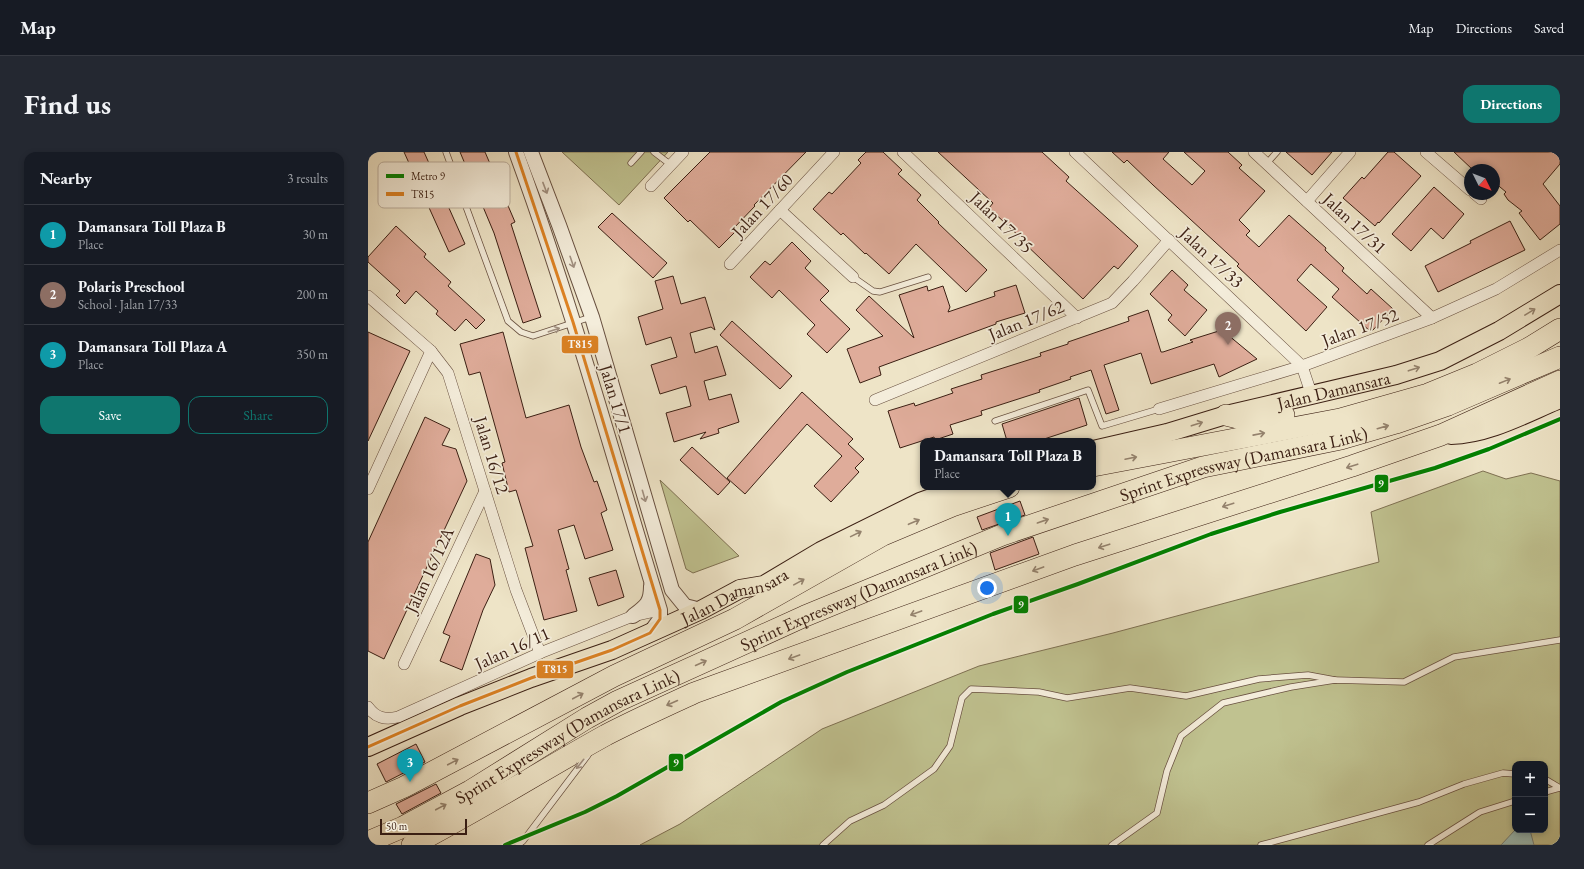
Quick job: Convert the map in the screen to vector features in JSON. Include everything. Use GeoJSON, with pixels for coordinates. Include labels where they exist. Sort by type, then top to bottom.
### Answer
{"type":"FeatureCollection","features":[{"type":"Feature","properties":{"kind":"highway"},"geometry":{"type":"LineString","coordinates":[[1096,465],[1340,419],[1428,394],[1477,374],[1529,348],[1560,329]]}},
{"type":"Feature","properties":{"kind":"highway","name":"Sprint Expressway (Damansara Link)"},"geometry":{"type":"LineString","coordinates":[[368,842],[402,827],[470,791],[587,718],[618,701],[806,616],[1002,535],[1203,467],[1341,439],[1396,423],[1448,405],[1560,358]]}},
{"type":"Feature","properties":{"kind":"highway","name":"Sprint Expressway (Damansara Link)"},"geometry":{"type":"LineString","coordinates":[[412,845],[474,812],[606,735],[694,693],[1075,556],[1352,466],[1442,435],[1560,381]]}},
{"type":"Feature","properties":{"kind":"highway"},"geometry":{"type":"LineString","coordinates":[[1226,414],[1246,420],[1340,405],[1381,396],[1390,397],[1399,402]]}},
{"type":"Feature","properties":{"kind":"highway"},"geometry":{"type":"LineString","coordinates":[[368,803],[404,787],[614,676],[735,619],[883,535],[952,506],[1000,490]]}},
{"type":"Feature","properties":{"kind":"highway"},"geometry":{"type":"LineString","coordinates":[[614,676],[639,654],[743,600],[764,585]]}},
{"type":"Feature","properties":{"kind":"main road","name":"Jalan Damansara"},"geometry":{"type":"LineString","coordinates":[[1096,449],[1167,433],[1226,414],[1312,396],[1396,375],[1440,361],[1499,331],[1560,294]]}},
{"type":"Feature","properties":{"kind":"main road"},"geometry":{"type":"LineString","coordinates":[[1442,435],[1461,435],[1493,427],[1560,399]]}},
{"type":"Feature","properties":{"kind":"main road","name":"Jalan Damansara"},"geometry":{"type":"LineString","coordinates":[[368,747],[460,706],[531,678],[612,650],[701,610],[740,589],[764,585],[821,552],[920,502],[954,490]]}},
{"type":"Feature","properties":{"kind":"street","name":"Jalan 17/1"},"geometry":{"type":"LineString","coordinates":[[516,152],[543,227],[574,323],[660,610]]}},
{"type":"Feature","properties":{"kind":"street","name":"Jalan 17/1"},"geometry":{"type":"LineString","coordinates":[[531,152],[592,317],[672,590],[685,606],[701,610]]}},
{"type":"Feature","properties":{"kind":"street"},"geometry":{"type":"LineString","coordinates":[[651,186],[683,152]]}},
{"type":"Feature","properties":{"kind":"street","name":"Jalan 17/60"},"geometry":{"type":"LineString","coordinates":[[730,264],[834,152]]}},
{"type":"Feature","properties":{"kind":"street","name":"Jalan 17/35"},"geometry":{"type":"LineString","coordinates":[[903,152],[1077,318]]}},
{"type":"Feature","properties":{"kind":"street","name":"Jalan 17/33"},"geometry":{"type":"LineString","coordinates":[[1075,152],[1302,366],[1312,396]]}},
{"type":"Feature","properties":{"kind":"street","name":"Jalan 17/31"},"geometry":{"type":"LineString","coordinates":[[1254,152],[1432,318]]}},
{"type":"Feature","properties":{"kind":"street"},"geometry":{"type":"LineString","coordinates":[[1307,201],[1350,152]]}},
{"type":"Feature","properties":{"kind":"street"},"geometry":{"type":"LineString","coordinates":[[1426,152],[1464,185]]}},
{"type":"Feature","properties":{"kind":"street"},"geometry":{"type":"LineString","coordinates":[[780,210],[853,277]]}},
{"type":"Feature","properties":{"kind":"street","name":"Jalan 17/62"},"geometry":{"type":"LineString","coordinates":[[875,400],[1112,303],[1169,240]]}},
{"type":"Feature","properties":{"kind":"street","name":"Jalan 17/52"},"geometry":{"type":"LineString","coordinates":[[1160,409],[1302,366],[1432,318],[1496,289],[1560,250]]}},
{"type":"Feature","properties":{"kind":"street","name":"Jalan 16/12"},"geometry":{"type":"LineString","coordinates":[[368,296],[431,351],[448,374],[516,590],[540,653]]}},
{"type":"Feature","properties":{"kind":"street"},"geometry":{"type":"LineString","coordinates":[[368,489],[431,351]]}},
{"type":"Feature","properties":{"kind":"street","name":"Jalan 16/12A"},"geometry":{"type":"LineString","coordinates":[[404,664],[485,491]]}},
{"type":"Feature","properties":{"kind":"street"},"geometry":{"type":"LineString","coordinates":[[633,616],[646,606],[651,596],[651,583]]}},
{"type":"Feature","properties":{"kind":"street"},"geometry":{"type":"LineString","coordinates":[[650,633],[660,619],[660,610],[669,600],[672,590]]}},
{"type":"Feature","properties":{"kind":"street","name":"Jalan 16/11"},"geometry":{"type":"LineString","coordinates":[[368,707],[380,718],[389,719],[398,717],[540,653],[633,616],[660,610]]}},
{"type":"Feature","properties":{"kind":"lane"},"geometry":{"type":"LineString","coordinates":[[446,152],[450,162]]}},
{"type":"Feature","properties":{"kind":"lane"},"geometry":{"type":"LineString","coordinates":[[631,163],[641,152]]}},
{"type":"Feature","properties":{"kind":"lane"},"geometry":{"type":"LineString","coordinates":[[654,152],[671,165]]}},
{"type":"Feature","properties":{"kind":"lane"},"geometry":{"type":"LineString","coordinates":[[1267,164],[1277,152]]}},
{"type":"Feature","properties":{"kind":"lane"},"geometry":{"type":"LineString","coordinates":[[467,208],[508,321],[521,332],[533,336],[592,317]]}},
{"type":"Feature","properties":{"kind":"lane"},"geometry":{"type":"LineString","coordinates":[[853,277],[873,291],[880,292],[928,277]]}},
{"type":"Feature","properties":{"kind":"lane"},"geometry":{"type":"LineString","coordinates":[[995,421],[1088,390],[1102,426],[1160,409]]}},
{"type":"Feature","properties":{"kind":"lane"},"geometry":{"type":"LineString","coordinates":[[823,845],[850,821],[884,805],[934,769],[950,746],[962,698],[971,689],[1039,692],[1067,698],[1130,688],[1186,696],[1259,680],[1308,675],[1335,680],[1404,682],[1454,657],[1560,640]]}},
{"type":"Feature","properties":{"kind":"lane"},"geometry":{"type":"LineString","coordinates":[[1112,845],[1121,842],[1157,813],[1167,771],[1181,736],[1224,703],[1291,687],[1335,680]]}},
{"type":"Feature","properties":{"kind":"lane"},"geometry":{"type":"LineString","coordinates":[[518,845],[580,764],[606,735]]}},
{"type":"Feature","properties":{"kind":"lane"},"geometry":{"type":"LineString","coordinates":[[1261,845],[1419,802],[1464,784],[1503,773],[1512,774]]}},
{"type":"Feature","properties":{"kind":"lane"},"geometry":{"type":"LineString","coordinates":[[1548,781],[1560,788]]}},
{"type":"Feature","properties":{"kind":"lane"},"geometry":{"type":"LineString","coordinates":[[1548,791],[1560,788]]}},
{"type":"Feature","properties":{"kind":"lane"},"geometry":{"type":"LineString","coordinates":[[1428,845],[1480,812],[1512,802]]}},
{"type":"Feature","properties":{"kind":"green space"},"geometry":{"type":"Polygon","coordinates":[[[562,152],[668,152],[619,205],[562,152]]]}},
{"type":"Feature","properties":{"kind":"green space"},"geometry":{"type":"Polygon","coordinates":[[[1483,471],[1506,479],[1531,473],[1560,481],[1560,845],[640,845],[680,824],[822,729],[979,666],[1113,633],[1379,562],[1371,512],[1483,471]]]}},
{"type":"Feature","properties":{"kind":"green space"},"geometry":{"type":"Polygon","coordinates":[[[660,480],[739,556],[693,573],[686,569],[660,480]]]}},
{"type":"Feature","properties":{"kind":"water"},"geometry":{"type":"Polygon","coordinates":[[[1512,833],[1531,833],[1534,845],[1501,845],[1512,833]]]}},
{"type":"Feature","properties":{"kind":"building"},"geometry":{"type":"Polygon","coordinates":[[[404,152],[424,152],[428,162],[408,162],[404,152]]]}},
{"type":"Feature","properties":{"kind":"building"},"geometry":{"type":"Polygon","coordinates":[[[460,152],[485,152],[489,162],[464,162],[460,152]]]}},
{"type":"Feature","properties":{"kind":"building"},"geometry":{"type":"Polygon","coordinates":[[[710,152],[806,152],[754,205],[755,206],[733,229],[736,231],[719,248],[690,220],[688,222],[664,198],[710,152]]]}},
{"type":"Feature","properties":{"kind":"building"},"geometry":{"type":"Polygon","coordinates":[[[866,152],[883,152],[902,170],[898,174],[921,195],[917,200],[939,222],[938,223],[987,270],[966,292],[916,244],[889,274],[843,233],[841,235],[813,209],[829,192],[832,194],[861,163],[858,160],[866,152]]]}},
{"type":"Feature","properties":{"kind":"building"},"geometry":{"type":"Polygon","coordinates":[[[938,152],[1042,152],[1069,177],[1066,181],[1138,246],[1118,269],[1114,266],[1083,299],[989,208],[993,203],[938,152]]]}},
{"type":"Feature","properties":{"kind":"building"},"geometry":{"type":"Polygon","coordinates":[[[1112,152],[1169,152],[1163,159],[1192,185],[1205,171],[1184,152],[1228,152],[1242,165],[1239,168],[1265,191],[1239,220],[1250,231],[1246,235],[1259,247],[1289,215],[1326,248],[1325,250],[1344,268],[1342,271],[1367,294],[1371,289],[1393,309],[1371,332],[1332,297],[1339,289],[1311,264],[1297,280],[1327,307],[1306,331],[1237,266],[1239,264],[1127,160],[1124,163],[1112,152]]]}},
{"type":"Feature","properties":{"kind":"building"},"geometry":{"type":"Polygon","coordinates":[[[1286,152],[1332,152],[1312,175],[1286,152]]]}},
{"type":"Feature","properties":{"kind":"building"},"geometry":{"type":"Polygon","coordinates":[[[1388,152],[1394,152],[1421,176],[1375,226],[1343,198],[1362,177],[1364,179],[1388,152]]]}},
{"type":"Feature","properties":{"kind":"building"},"geometry":{"type":"Polygon","coordinates":[[[1454,152],[1560,152],[1560,164],[1543,184],[1560,206],[1560,224],[1540,240],[1519,213],[1522,211],[1508,200],[1504,194],[1506,192],[1500,187],[1500,164],[1467,164],[1454,152]]]}},
{"type":"Feature","properties":{"kind":"building"},"geometry":{"type":"Polygon","coordinates":[[[1434,187],[1464,214],[1443,239],[1431,228],[1411,251],[1392,234],[1434,187]]]}},
{"type":"Feature","properties":{"kind":"building"},"geometry":{"type":"Polygon","coordinates":[[[429,208],[449,208],[465,244],[449,252],[429,208]]]}},
{"type":"Feature","properties":{"kind":"building"},"geometry":{"type":"Polygon","coordinates":[[[484,208],[509,208],[515,222],[511,224],[541,317],[523,323],[494,233],[484,208]]]}},
{"type":"Feature","properties":{"kind":"building"},"geometry":{"type":"Polygon","coordinates":[[[612,213],[667,263],[653,278],[598,227],[612,213]]]}},
{"type":"Feature","properties":{"kind":"building"},"geometry":{"type":"Polygon","coordinates":[[[1510,221],[1525,250],[1438,292],[1425,266],[1510,221]]]}},
{"type":"Feature","properties":{"kind":"building"},"geometry":{"type":"Polygon","coordinates":[[[396,226],[426,254],[424,257],[451,282],[448,286],[485,320],[476,329],[466,319],[455,331],[436,314],[438,311],[416,291],[405,304],[396,295],[400,291],[368,262],[368,257],[396,226]]]}},
{"type":"Feature","properties":{"kind":"building"},"geometry":{"type":"Polygon","coordinates":[[[792,242],[811,261],[805,268],[829,291],[820,300],[850,329],[827,353],[807,334],[815,325],[779,290],[772,298],[750,277],[765,261],[770,265],[792,242]]]}},
{"type":"Feature","properties":{"kind":"building"},"geometry":{"type":"Polygon","coordinates":[[[1172,270],[1188,285],[1184,290],[1207,310],[1185,336],[1168,320],[1172,315],[1150,294],[1172,270]]]}},
{"type":"Feature","properties":{"kind":"building"},"geometry":{"type":"Polygon","coordinates":[[[673,276],[681,304],[705,297],[715,330],[711,327],[690,333],[695,353],[717,346],[726,375],[704,381],[709,400],[731,394],[739,422],[718,429],[719,433],[700,439],[706,432],[674,442],[666,413],[691,406],[686,386],[660,394],[651,365],[677,357],[671,337],[646,345],[638,317],[663,309],[655,281],[673,276]]]}},
{"type":"Feature","properties":{"kind":"building"},"geometry":{"type":"Polygon","coordinates":[[[1016,285],[1025,313],[996,322],[996,324],[879,367],[881,375],[860,383],[847,349],[883,336],[856,310],[869,296],[914,338],[899,295],[927,286],[928,291],[943,286],[950,307],[948,312],[995,296],[994,292],[1016,285]]]}},
{"type":"Feature","properties":{"kind":"building"},"geometry":{"type":"Polygon","coordinates":[[[1148,310],[1161,352],[1193,342],[1190,340],[1222,330],[1257,359],[1219,377],[1214,364],[1151,384],[1141,353],[1104,365],[1119,410],[1106,414],[1091,370],[1070,377],[1071,379],[1039,390],[1040,392],[981,411],[982,415],[950,425],[953,434],[941,438],[920,438],[920,442],[900,448],[888,411],[914,403],[915,406],[953,393],[951,389],[982,379],[981,375],[1041,356],[1040,353],[1129,321],[1128,317],[1148,310]]]}},
{"type":"Feature","properties":{"kind":"building"},"geometry":{"type":"Polygon","coordinates":[[[732,321],[792,376],[780,389],[720,335],[732,321]]]}},
{"type":"Feature","properties":{"kind":"building"},"geometry":{"type":"Polygon","coordinates":[[[368,332],[410,351],[368,441],[368,332]]]}},
{"type":"Feature","properties":{"kind":"building"},"geometry":{"type":"Polygon","coordinates":[[[503,332],[526,418],[569,405],[581,447],[594,482],[597,481],[607,510],[601,513],[613,550],[585,559],[574,525],[558,530],[569,569],[566,570],[577,611],[544,620],[525,548],[533,546],[516,490],[509,492],[502,463],[505,462],[480,372],[469,375],[460,344],[503,332]]]}},
{"type":"Feature","properties":{"kind":"building"},"geometry":{"type":"Polygon","coordinates":[[[802,392],[853,439],[848,444],[864,459],[855,468],[859,472],[831,502],[814,486],[842,456],[807,424],[745,494],[727,478],[802,392]]]}},
{"type":"Feature","properties":{"kind":"building"},"geometry":{"type":"Polygon","coordinates":[[[1079,398],[1087,425],[1047,438],[1006,438],[1002,424],[1079,398]]]}},
{"type":"Feature","properties":{"kind":"building"},"geometry":{"type":"Polygon","coordinates":[[[425,417],[450,429],[442,445],[456,449],[467,481],[384,659],[368,651],[368,542],[425,417]]]}},
{"type":"Feature","properties":{"kind":"building"},"geometry":{"type":"Polygon","coordinates":[[[692,447],[730,482],[718,495],[680,460],[692,447]]]}},
{"type":"Feature","properties":{"kind":"building"},"geometry":{"type":"Polygon","coordinates":[[[1020,501],[1025,515],[982,530],[977,517],[1020,501]]]}},
{"type":"Feature","properties":{"kind":"building"},"geometry":{"type":"Polygon","coordinates":[[[1033,537],[1039,554],[995,570],[990,553],[1033,537]]]}},
{"type":"Feature","properties":{"kind":"building"},"geometry":{"type":"Polygon","coordinates":[[[476,554],[490,559],[495,585],[483,610],[462,670],[440,661],[450,636],[443,633],[476,554]]]}},
{"type":"Feature","properties":{"kind":"building"},"geometry":{"type":"Polygon","coordinates":[[[616,570],[624,597],[598,606],[589,578],[616,570]]]}},
{"type":"Feature","properties":{"kind":"building"},"geometry":{"type":"Polygon","coordinates":[[[416,744],[425,762],[386,782],[377,764],[416,744]]]}},
{"type":"Feature","properties":{"kind":"building"},"geometry":{"type":"Polygon","coordinates":[[[436,784],[441,793],[402,814],[396,804],[436,784]]]}},
{"type":"Feature","properties":{"kind":"metro line","name":"9"},"geometry":{"type":"LineString","coordinates":[[505,845],[585,812],[617,796],[781,702],[847,672],[993,614],[1211,534],[1280,512],[1435,468],[1489,449],[1560,419]]}},
{"type":"Feature","properties":{"kind":"transit line","name":"T815"},"geometry":{"type":"LineString","coordinates":[[368,747],[460,706],[531,678],[612,650],[650,633],[660,619],[660,610],[573,322],[516,152]]}},
{"type":"Feature","properties":{"kind":"place","name":"Polaris Preschool"},"geometry":{"type":"Point","coordinates":[1228,345]}},
{"type":"Feature","properties":{"kind":"place","name":"Damansara Toll Plaza B"},"geometry":{"type":"Point","coordinates":[1008,536]}},
{"type":"Feature","properties":{"kind":"place","name":"Damansara Toll Plaza A"},"geometry":{"type":"Point","coordinates":[410,782]}}]}
